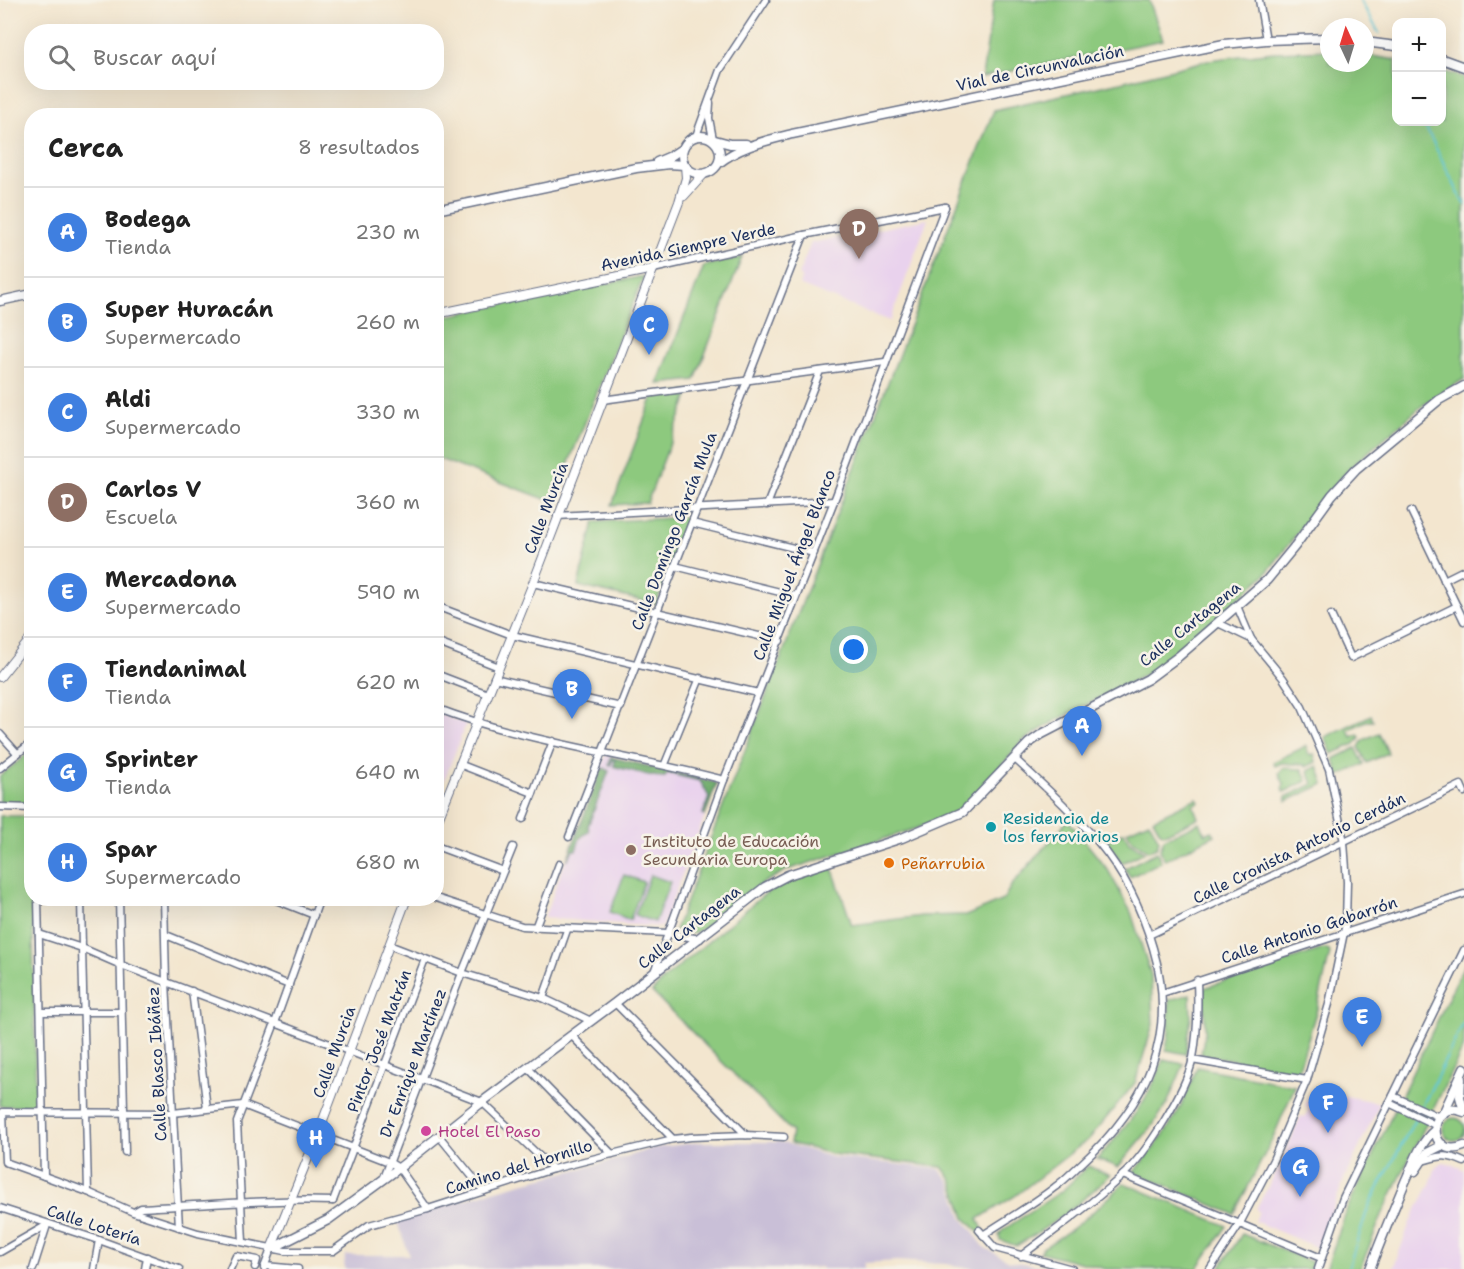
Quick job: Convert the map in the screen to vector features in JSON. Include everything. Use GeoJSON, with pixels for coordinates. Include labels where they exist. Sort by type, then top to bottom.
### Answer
{"type":"FeatureCollection","features":[{"type":"Feature","properties":{"kind":"main road","name":"Vial de Circunvalación"},"geometry":{"type":"LineString","coordinates":[[713,139],[730,144],[759,142],[1224,44],[1320,38]]}},
{"type":"Feature","properties":{"kind":"main road"},"geometry":{"type":"LineString","coordinates":[[1374,43],[1392,45]]}},
{"type":"Feature","properties":{"kind":"main road"},"geometry":{"type":"LineString","coordinates":[[1446,60],[1464,67]]}},
{"type":"Feature","properties":{"kind":"main road"},"geometry":{"type":"LineString","coordinates":[[636,168],[671,156],[696,136],[705,135],[713,139],[720,150],[719,163],[713,170],[704,174],[693,173],[685,166],[682,156],[683,148]]}},
{"type":"Feature","properties":{"kind":"main road","name":"Vial de Circunvalación"},"geometry":{"type":"LineString","coordinates":[[719,163],[731,154],[759,142]]}},
{"type":"Feature","properties":{"kind":"main road"},"geometry":{"type":"LineString","coordinates":[[444,208],[636,168],[669,164],[685,166]]}},
{"type":"Feature","properties":{"kind":"main road"},"geometry":{"type":"LineString","coordinates":[[0,301],[24,296]]}},
{"type":"Feature","properties":{"kind":"main road","name":"Calle Cartagena"},"geometry":{"type":"LineString","coordinates":[[271,1249],[328,1220],[776,880],[902,837],[963,812],[1029,743],[1148,678],[1179,656],[1282,563],[1332,495],[1356,469],[1439,400],[1464,386]]}},
{"type":"Feature","properties":{"kind":"main road"},"geometry":{"type":"LineString","coordinates":[[1438,1121],[1454,1110],[1464,1112],[1460,1097],[1463,1070]]}},
{"type":"Feature","properties":{"kind":"main road"},"geometry":{"type":"LineString","coordinates":[[1370,1269],[1384,1228],[1463,1070]]}},
{"type":"Feature","properties":{"kind":"main road"},"geometry":{"type":"LineString","coordinates":[[1438,1121],[1438,1139],[1446,1146]]}},
{"type":"Feature","properties":{"kind":"main road"},"geometry":{"type":"LineString","coordinates":[[1401,1192],[1427,1153],[1446,1146],[1457,1148],[1464,1146]]}},
{"type":"Feature","properties":{"kind":"street"},"geometry":{"type":"LineString","coordinates":[[696,136],[704,120],[710,94],[720,70],[766,0]]}},
{"type":"Feature","properties":{"kind":"street"},"geometry":{"type":"LineString","coordinates":[[1259,0],[1266,40]]}},
{"type":"Feature","properties":{"kind":"street"},"geometry":{"type":"LineString","coordinates":[[710,94],[713,139]]}},
{"type":"Feature","properties":{"kind":"street","name":"Calle Murcia"},"geometry":{"type":"LineString","coordinates":[[444,804],[533,583],[679,202],[686,178],[685,166]]}},
{"type":"Feature","properties":{"kind":"street","name":"Calle Murcia"},"geometry":{"type":"LineString","coordinates":[[679,202],[688,189],[704,174]]}},
{"type":"Feature","properties":{"kind":"street","name":"Avenida Siempre Verde"},"geometry":{"type":"LineString","coordinates":[[444,312],[945,207]]}},
{"type":"Feature","properties":{"kind":"street","name":"Calle Miguel Ángel Blanco"},"geometry":{"type":"LineString","coordinates":[[653,974],[724,780],[814,553],[945,207]]}},
{"type":"Feature","properties":{"kind":"street","name":"Calle Domingo García Mula"},"geometry":{"type":"LineString","coordinates":[[569,837],[804,235]]}},
{"type":"Feature","properties":{"kind":"street"},"geometry":{"type":"LineString","coordinates":[[602,400],[885,362]]}},
{"type":"Feature","properties":{"kind":"street"},"geometry":{"type":"LineString","coordinates":[[767,505],[820,371]]}},
{"type":"Feature","properties":{"kind":"street"},"geometry":{"type":"LineString","coordinates":[[557,516],[834,501]]}},
{"type":"Feature","properties":{"kind":"street"},"geometry":{"type":"LineString","coordinates":[[1411,511],[1464,621]]}},
{"type":"Feature","properties":{"kind":"street"},"geometry":{"type":"LineString","coordinates":[[692,523],[814,553]]}},
{"type":"Feature","properties":{"kind":"street"},"geometry":{"type":"LineString","coordinates":[[675,566],[796,596]]}},
{"type":"Feature","properties":{"kind":"street"},"geometry":{"type":"LineString","coordinates":[[1444,580],[1464,570]]}},
{"type":"Feature","properties":{"kind":"street"},"geometry":{"type":"LineString","coordinates":[[533,583],[780,641]]}},
{"type":"Feature","properties":{"kind":"street"},"geometry":{"type":"LineString","coordinates":[[1210,1269],[1239,1225],[1273,1160],[1307,1080],[1329,1004],[1345,933],[1347,882],[1344,842],[1331,775],[1302,707],[1283,678],[1251,639],[1237,606]]}},
{"type":"Feature","properties":{"kind":"street"},"geometry":{"type":"LineString","coordinates":[[1331,615],[1351,658],[1457,606]]}},
{"type":"Feature","properties":{"kind":"street"},"geometry":{"type":"LineString","coordinates":[[444,609],[512,635],[758,693]]}},
{"type":"Feature","properties":{"kind":"street"},"geometry":{"type":"LineString","coordinates":[[1218,623],[1251,639]]}},
{"type":"Feature","properties":{"kind":"street"},"geometry":{"type":"LineString","coordinates":[[444,645],[499,667]]}},
{"type":"Feature","properties":{"kind":"street"},"geometry":{"type":"LineString","coordinates":[[0,677],[24,647]]}},
{"type":"Feature","properties":{"kind":"street"},"geometry":{"type":"LineString","coordinates":[[444,677],[488,694]]}},
{"type":"Feature","properties":{"kind":"street"},"geometry":{"type":"LineString","coordinates":[[494,678],[621,707]]}},
{"type":"Feature","properties":{"kind":"street"},"geometry":{"type":"LineString","coordinates":[[665,764],[700,678]]}},
{"type":"Feature","properties":{"kind":"street"},"geometry":{"type":"LineString","coordinates":[[444,711],[477,724],[665,764],[724,780]]}},
{"type":"Feature","properties":{"kind":"street"},"geometry":{"type":"LineString","coordinates":[[0,734],[17,753]]}},
{"type":"Feature","properties":{"kind":"street"},"geometry":{"type":"LineString","coordinates":[[523,819],[553,741]]}},
{"type":"Feature","properties":{"kind":"street"},"geometry":{"type":"LineString","coordinates":[[0,768],[24,748]]}},
{"type":"Feature","properties":{"kind":"street"},"geometry":{"type":"LineString","coordinates":[[1015,759],[1065,806],[1099,843],[1123,878],[1149,935],[1158,963],[1162,993],[1161,1032],[1156,1056],[1149,1076],[1130,1110],[1104,1143],[1056,1187],[981,1232],[995,1248],[1072,1269]]}},
{"type":"Feature","properties":{"kind":"street"},"geometry":{"type":"LineString","coordinates":[[459,764],[533,794]]}},
{"type":"Feature","properties":{"kind":"street","name":"Calle Cronista Antonio Cerdán"},"geometry":{"type":"LineString","coordinates":[[1149,935],[1463,788]]}},
{"type":"Feature","properties":{"kind":"street"},"geometry":{"type":"LineString","coordinates":[[0,807],[24,808]]}},
{"type":"Feature","properties":{"kind":"street","name":"Dr Enrique Martínez"},"geometry":{"type":"LineString","coordinates":[[384,1177],[513,847]]}},
{"type":"Feature","properties":{"kind":"street"},"geometry":{"type":"LineString","coordinates":[[444,849],[503,871]]}},
{"type":"Feature","properties":{"kind":"street"},"geometry":{"type":"LineString","coordinates":[[535,928],[559,864]]}},
{"type":"Feature","properties":{"kind":"street","name":"Calle Antonio Gabarrón"},"geometry":{"type":"LineString","coordinates":[[1162,993],[1464,894]]}},
{"type":"Feature","properties":{"kind":"street"},"geometry":{"type":"LineString","coordinates":[[444,901],[522,926],[535,928],[667,933],[700,939]]}},
{"type":"Feature","properties":{"kind":"street"},"geometry":{"type":"LineString","coordinates":[[38,906],[44,1176]]}},
{"type":"Feature","properties":{"kind":"street"},"geometry":{"type":"LineString","coordinates":[[81,906],[88,1192]]}},
{"type":"Feature","properties":{"kind":"street"},"geometry":{"type":"LineString","coordinates":[[119,906],[125,1152]]}},
{"type":"Feature","properties":{"kind":"street","name":"Calle Blasco Ibáñez"},"geometry":{"type":"LineString","coordinates":[[164,906],[166,982],[179,1227]]}},
{"type":"Feature","properties":{"kind":"street"},"geometry":{"type":"LineString","coordinates":[[291,906],[314,915]]}},
{"type":"Feature","properties":{"kind":"street"},"geometry":{"type":"LineString","coordinates":[[243,1242],[237,1122],[317,906]]}},
{"type":"Feature","properties":{"kind":"street","name":"Calle Murcia"},"geometry":{"type":"LineString","coordinates":[[271,1249],[317,1136],[404,906]]}},
{"type":"Feature","properties":{"kind":"street"},"geometry":{"type":"LineString","coordinates":[[543,998],[567,930]]}},
{"type":"Feature","properties":{"kind":"street"},"geometry":{"type":"LineString","coordinates":[[39,934],[82,948],[121,965],[482,1102],[553,1169]]}},
{"type":"Feature","properties":{"kind":"street"},"geometry":{"type":"LineString","coordinates":[[166,935],[289,985]]}},
{"type":"Feature","properties":{"kind":"street"},"geometry":{"type":"LineString","coordinates":[[389,945],[462,973],[543,998],[591,1020]]}},
{"type":"Feature","properties":{"kind":"street"},"geometry":{"type":"LineString","coordinates":[[1318,1269],[1343,1198],[1464,950]]}},
{"type":"Feature","properties":{"kind":"street","name":"Pintor José Matrán"},"geometry":{"type":"LineString","coordinates":[[333,1201],[425,959]]}},
{"type":"Feature","properties":{"kind":"street"},"geometry":{"type":"LineString","coordinates":[[1021,1256],[1123,1175],[1173,1108],[1185,1083],[1192,1060],[1198,1018],[1197,980]]}},
{"type":"Feature","properties":{"kind":"street"},"geometry":{"type":"LineString","coordinates":[[192,991],[207,1108]]}},
{"type":"Feature","properties":{"kind":"street"},"geometry":{"type":"LineString","coordinates":[[615,1004],[746,1135]]}},
{"type":"Feature","properties":{"kind":"street"},"geometry":{"type":"LineString","coordinates":[[42,1012],[121,1012]]}},
{"type":"Feature","properties":{"kind":"street"},"geometry":{"type":"LineString","coordinates":[[571,1035],[673,1139]]}},
{"type":"Feature","properties":{"kind":"street"},"geometry":{"type":"LineString","coordinates":[[1192,1060],[1307,1080]]}},
{"type":"Feature","properties":{"kind":"street"},"geometry":{"type":"LineString","coordinates":[[528,1068],[612,1154]]}},
{"type":"Feature","properties":{"kind":"street"},"geometry":{"type":"LineString","coordinates":[[1393,1096],[1423,1110],[1438,1121]]}},
{"type":"Feature","properties":{"kind":"street"},"geometry":{"type":"LineString","coordinates":[[1389,1103],[1419,1117],[1438,1121]]}},
{"type":"Feature","properties":{"kind":"street"},"geometry":{"type":"LineString","coordinates":[[2,1161],[1,1112],[173,1113],[243,1105],[317,1136],[389,1162],[399,1168],[428,1209]]}},
{"type":"Feature","properties":{"kind":"street","name":"Camino del Hornillo"},"geometry":{"type":"LineString","coordinates":[[2,1161],[88,1192],[133,1212],[179,1227],[271,1249],[333,1251],[369,1225],[428,1209],[553,1169],[612,1154],[673,1139],[746,1135],[784,1137]]}},
{"type":"Feature","properties":{"kind":"street"},"geometry":{"type":"LineString","coordinates":[[439,1136],[484,1191]]}},
{"type":"Feature","properties":{"kind":"street"},"geometry":{"type":"LineString","coordinates":[[1446,1146],[1464,1160]]}},
{"type":"Feature","properties":{"kind":"street"},"geometry":{"type":"LineString","coordinates":[[1421,1161],[1446,1155],[1464,1160]]}},
{"type":"Feature","properties":{"kind":"street"},"geometry":{"type":"LineString","coordinates":[[1123,1175],[1321,1258]]}},
{"type":"Feature","properties":{"kind":"street"},"geometry":{"type":"LineString","coordinates":[[133,1212],[141,1208],[291,1200],[333,1201],[336,1213]]}},
{"type":"Feature","properties":{"kind":"street","name":"Calle Lotería"},"geometry":{"type":"LineString","coordinates":[[0,1208],[177,1268]]}},
{"type":"Feature","properties":{"kind":"street"},"geometry":{"type":"LineString","coordinates":[[0,1252],[47,1225]]}},
{"type":"Feature","properties":{"kind":"street"},"geometry":{"type":"LineString","coordinates":[[34,1269],[47,1225]]}},
{"type":"Feature","properties":{"kind":"street"},"geometry":{"type":"LineString","coordinates":[[94,1269],[99,1240]]}},
{"type":"Feature","properties":{"kind":"street"},"geometry":{"type":"LineString","coordinates":[[271,1249],[264,1268],[298,1269]]}},
{"type":"Feature","properties":{"kind":"street"},"geometry":{"type":"LineString","coordinates":[[230,1269],[236,1256],[257,1260],[255,1267]]}},
{"type":"Feature","properties":{"kind":"street"},"geometry":{"type":"LineString","coordinates":[[146,1269],[147,1257]]}},
{"type":"Feature","properties":{"kind":"shaded area"},"geometry":{"type":"Polygon","coordinates":[[[928,219],[890,321],[799,285],[802,277],[798,275],[811,243],[928,219]]]}},
{"type":"Feature","properties":{"kind":"shaded area"},"geometry":{"type":"Polygon","coordinates":[[[444,716],[466,724],[444,780],[444,716]]]}},
{"type":"Feature","properties":{"kind":"shaded area","name":"Instituto de Educación Secundaria Europa"},"geometry":{"type":"Polygon","coordinates":[[[606,755],[718,782],[662,927],[544,918],[606,755]]]}},
{"type":"Feature","properties":{"kind":"shaded area"},"geometry":{"type":"Polygon","coordinates":[[[1311,1089],[1380,1103],[1344,1179],[1318,1248],[1254,1221],[1259,1212],[1256,1209],[1280,1165],[1301,1116],[1305,1117],[1309,1108],[1305,1106],[1311,1089]]]}},
{"type":"Feature","properties":{"kind":"shaded area"},"geometry":{"type":"Polygon","coordinates":[[[701,1142],[781,1142],[831,1157],[939,1169],[950,1181],[962,1218],[985,1248],[1009,1261],[1060,1269],[976,1269],[946,1264],[897,1261],[864,1263],[864,1269],[822,1269],[821,1267],[794,1269],[344,1269],[345,1255],[409,1255],[397,1219],[654,1148],[701,1142]]]}},
{"type":"Feature","properties":{"kind":"shaded area"},"geometry":{"type":"Polygon","coordinates":[[[1443,1162],[1464,1170],[1464,1267],[1462,1269],[1393,1269],[1410,1222],[1430,1184],[1436,1167],[1443,1162]]]}},
{"type":"Feature","properties":{"kind":"green space"},"geometry":{"type":"Polygon","coordinates":[[[994,0],[1149,0],[1163,40],[982,77],[994,0]]]}},
{"type":"Feature","properties":{"kind":"green space"},"geometry":{"type":"Polygon","coordinates":[[[1320,50],[1320,72],[1374,72],[1374,56],[1392,59],[1392,126],[1446,126],[1446,72],[1464,77],[1464,379],[1423,405],[1352,466],[1331,489],[1266,574],[1180,651],[1150,672],[1053,722],[1024,740],[972,799],[956,812],[933,823],[787,870],[765,882],[701,930],[693,933],[675,930],[994,110],[1209,60],[1274,52],[1320,50]]]}},
{"type":"Feature","properties":{"kind":"green space"},"geometry":{"type":"Polygon","coordinates":[[[742,257],[695,380],[658,384],[704,266],[742,257]]]}},
{"type":"Feature","properties":{"kind":"green space"},"geometry":{"type":"Polygon","coordinates":[[[644,276],[553,502],[444,461],[444,317],[644,276]]]}},
{"type":"Feature","properties":{"kind":"green space"},"geometry":{"type":"Polygon","coordinates":[[[690,391],[647,503],[612,505],[653,396],[690,391]]]}},
{"type":"Feature","properties":{"kind":"green space"},"geometry":{"type":"Polygon","coordinates":[[[688,517],[656,604],[578,586],[594,522],[688,517]]]}},
{"type":"Feature","properties":{"kind":"green space"},"geometry":{"type":"Polygon","coordinates":[[[1371,715],[1373,721],[1366,721],[1348,730],[1352,737],[1358,734],[1360,737],[1355,744],[1332,754],[1325,737],[1371,715]]]}},
{"type":"Feature","properties":{"kind":"green space"},"geometry":{"type":"Polygon","coordinates":[[[1379,733],[1388,753],[1367,763],[1359,747],[1363,740],[1379,733]]]}},
{"type":"Feature","properties":{"kind":"green space"},"geometry":{"type":"Polygon","coordinates":[[[1306,746],[1309,755],[1314,754],[1316,762],[1306,767],[1305,765],[1282,763],[1275,766],[1273,762],[1306,746]]]}},
{"type":"Feature","properties":{"kind":"green space"},"geometry":{"type":"Polygon","coordinates":[[[1356,748],[1364,764],[1339,776],[1334,759],[1356,748]]]}},
{"type":"Feature","properties":{"kind":"green space"},"geometry":{"type":"Polygon","coordinates":[[[24,757],[24,803],[0,802],[0,776],[24,757]]]}},
{"type":"Feature","properties":{"kind":"green space"},"geometry":{"type":"Polygon","coordinates":[[[611,757],[717,783],[705,815],[703,814],[709,797],[700,781],[667,773],[665,777],[655,777],[616,767],[614,766],[615,760],[612,760],[609,765],[611,757]]]}},
{"type":"Feature","properties":{"kind":"green space"},"geometry":{"type":"Polygon","coordinates":[[[1318,766],[1324,784],[1287,801],[1286,797],[1313,784],[1308,771],[1318,766]]]}},
{"type":"Feature","properties":{"kind":"green space"},"geometry":{"type":"Polygon","coordinates":[[[604,768],[609,771],[588,826],[589,831],[580,838],[576,850],[573,850],[567,860],[601,770],[604,768]]]}},
{"type":"Feature","properties":{"kind":"green space"},"geometry":{"type":"Polygon","coordinates":[[[1283,768],[1302,769],[1307,781],[1284,792],[1282,789],[1284,784],[1279,773],[1283,768]]]}},
{"type":"Feature","properties":{"kind":"green space"},"geometry":{"type":"Polygon","coordinates":[[[1197,798],[1199,802],[1193,805],[1198,818],[1165,834],[1160,832],[1153,819],[1197,798]]]}},
{"type":"Feature","properties":{"kind":"green space"},"geometry":{"type":"Polygon","coordinates":[[[0,816],[24,816],[24,906],[33,906],[36,1107],[0,1106],[0,816]]]}},
{"type":"Feature","properties":{"kind":"green space"},"geometry":{"type":"Polygon","coordinates":[[[1068,820],[1108,870],[1131,912],[1151,975],[1153,1025],[1135,1083],[1090,1138],[1015,1196],[978,1219],[990,1244],[965,1218],[952,1180],[942,1167],[832,1154],[790,1143],[792,1132],[652,992],[664,979],[777,886],[832,867],[852,925],[922,916],[968,915],[1003,900],[1011,886],[1068,820]]]}},
{"type":"Feature","properties":{"kind":"green space"},"geometry":{"type":"Polygon","coordinates":[[[1149,821],[1159,840],[1157,847],[1149,851],[1131,839],[1127,831],[1149,821]]]}},
{"type":"Feature","properties":{"kind":"green space"},"geometry":{"type":"Polygon","coordinates":[[[1200,822],[1205,834],[1212,831],[1215,835],[1165,860],[1160,850],[1164,839],[1200,822]]]}},
{"type":"Feature","properties":{"kind":"green space"},"geometry":{"type":"Polygon","coordinates":[[[1124,832],[1129,842],[1145,852],[1122,863],[1106,841],[1124,832]]]}},
{"type":"Feature","properties":{"kind":"green space"},"geometry":{"type":"Polygon","coordinates":[[[1157,852],[1161,862],[1130,877],[1125,868],[1157,852]]]}},
{"type":"Feature","properties":{"kind":"green space"},"geometry":{"type":"Polygon","coordinates":[[[624,875],[644,882],[630,920],[610,912],[624,875]]]}},
{"type":"Feature","properties":{"kind":"green space"},"geometry":{"type":"Polygon","coordinates":[[[650,875],[670,882],[655,922],[635,915],[650,875]]]}},
{"type":"Feature","properties":{"kind":"green space"},"geometry":{"type":"Polygon","coordinates":[[[1327,949],[1330,953],[1317,1009],[1298,1072],[1201,1054],[1205,1032],[1204,988],[1327,949]]]}},
{"type":"Feature","properties":{"kind":"green space"},"geometry":{"type":"Polygon","coordinates":[[[1464,965],[1464,1046],[1382,1215],[1360,1269],[1326,1269],[1347,1209],[1464,965]]]}},
{"type":"Feature","properties":{"kind":"green space"},"geometry":{"type":"Polygon","coordinates":[[[1190,994],[1191,1017],[1186,1054],[1166,1050],[1169,1032],[1169,1000],[1190,994]]]}},
{"type":"Feature","properties":{"kind":"green space"},"geometry":{"type":"Polygon","coordinates":[[[1163,1060],[1184,1064],[1167,1104],[1153,1125],[1118,1167],[1097,1159],[1144,1101],[1163,1060]]]}},
{"type":"Feature","properties":{"kind":"green space"},"geometry":{"type":"Polygon","coordinates":[[[1197,1067],[1295,1086],[1272,1140],[1234,1214],[1134,1172],[1171,1123],[1185,1098],[1197,1067]]]}},
{"type":"Feature","properties":{"kind":"green space"},"geometry":{"type":"Polygon","coordinates":[[[1454,1118],[1462,1121],[1465,1129],[1462,1137],[1454,1140],[1446,1137],[1443,1129],[1446,1121],[1454,1118]]]}},
{"type":"Feature","properties":{"kind":"green space"},"geometry":{"type":"Polygon","coordinates":[[[1088,1166],[1110,1175],[1065,1214],[1016,1246],[1000,1240],[999,1235],[1003,1230],[1063,1190],[1088,1166]]]}},
{"type":"Feature","properties":{"kind":"green space"},"geometry":{"type":"Polygon","coordinates":[[[1124,1183],[1227,1226],[1197,1269],[1106,1269],[1040,1252],[1041,1249],[1085,1219],[1124,1183]]]}},
{"type":"Feature","properties":{"kind":"green space"},"geometry":{"type":"Polygon","coordinates":[[[1242,1234],[1312,1262],[1310,1269],[1219,1269],[1242,1234]]]}},
{"type":"Feature","properties":{"kind":"waterway"},"geometry":{"type":"LineString","coordinates":[[1360,0],[1379,33]]}},
{"type":"Feature","properties":{"kind":"waterway"},"geometry":{"type":"LineString","coordinates":[[1425,126],[1464,204]]}},
{"type":"Feature","properties":{"kind":"waterway"},"geometry":{"type":"LineString","coordinates":[[1348,1269],[1368,1208],[1464,1022]]}},
{"type":"Feature","properties":{"kind":"place","name":"Carlos V"},"geometry":{"type":"Point","coordinates":[859,259]}},
{"type":"Feature","properties":{"kind":"place","name":"Aldi"},"geometry":{"type":"Point","coordinates":[649,355]}},
{"type":"Feature","properties":{"kind":"place","name":"Super Huracán"},"geometry":{"type":"Point","coordinates":[572,719]}},
{"type":"Feature","properties":{"kind":"place","name":"Bodega"},"geometry":{"type":"Point","coordinates":[1082,756]}},
{"type":"Feature","properties":{"kind":"place","name":"Residencia de los ferroviarios"},"geometry":{"type":"Point","coordinates":[991,827]}},
{"type":"Feature","properties":{"kind":"place","name":"Instituto de Educación Secundaria Europa"},"geometry":{"type":"Point","coordinates":[631,850]}},
{"type":"Feature","properties":{"kind":"place","name":"Peñarrubia"},"geometry":{"type":"Point","coordinates":[889,863]}},
{"type":"Feature","properties":{"kind":"place","name":"Mercadona"},"geometry":{"type":"Point","coordinates":[1362,1047]}},
{"type":"Feature","properties":{"kind":"place","name":"Hotel El Paso"},"geometry":{"type":"Point","coordinates":[426,1131]}},
{"type":"Feature","properties":{"kind":"place","name":"Tiendanimal"},"geometry":{"type":"Point","coordinates":[1328,1133]}},
{"type":"Feature","properties":{"kind":"place","name":"Spar"},"geometry":{"type":"Point","coordinates":[316,1168]}},
{"type":"Feature","properties":{"kind":"place","name":"Sprinter"},"geometry":{"type":"Point","coordinates":[1300,1197]}}]}
